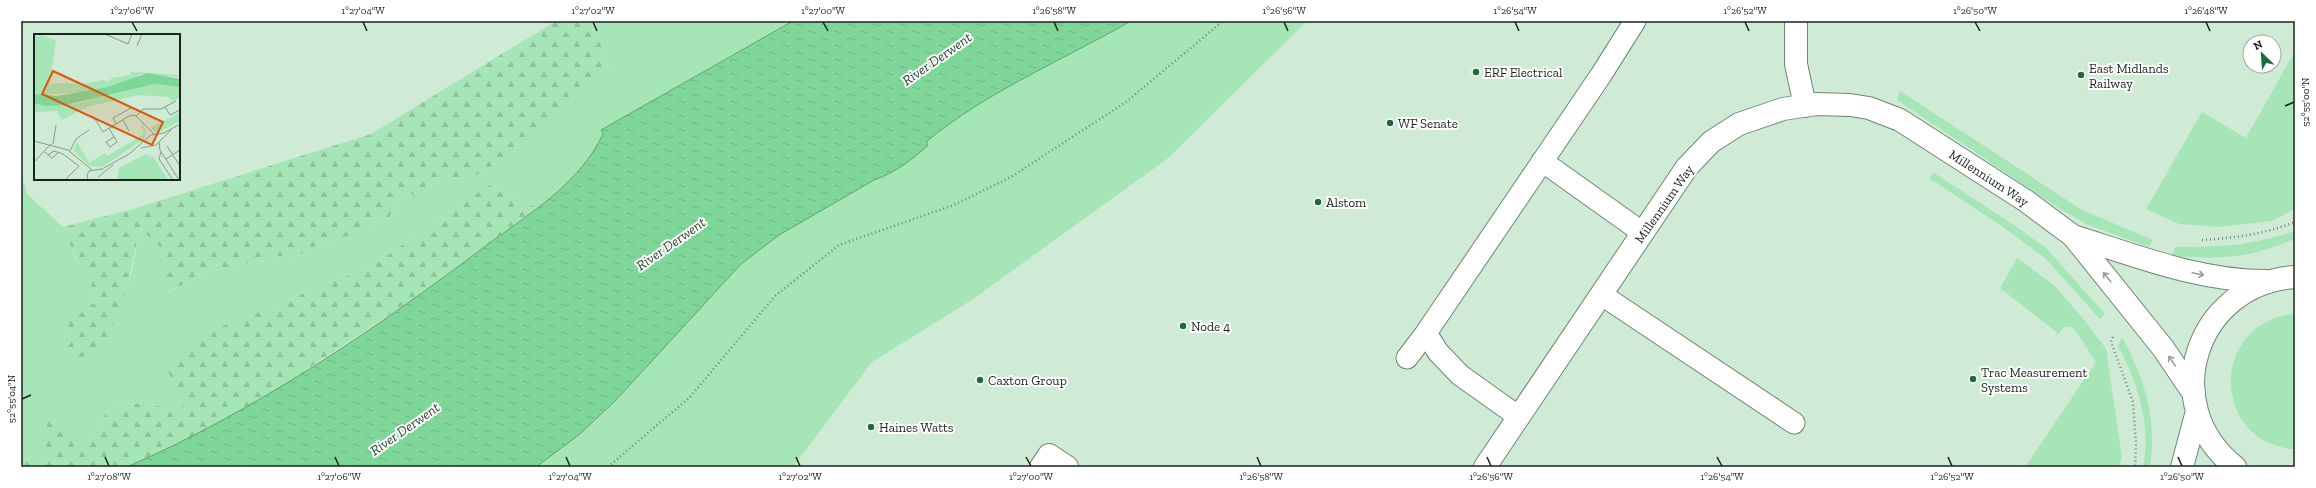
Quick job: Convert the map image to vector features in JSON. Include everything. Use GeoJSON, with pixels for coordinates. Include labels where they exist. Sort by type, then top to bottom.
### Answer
{"type":"FeatureCollection","features":[{"type":"Feature","properties":{"kind":"street"},"geometry":{"type":"LineString","coordinates":[[1796,21],[1796,64],[1805,106]]}},
{"type":"Feature","properties":{"kind":"street","name":"Millennium Way"},"geometry":{"type":"LineString","coordinates":[[1485,467],[1687,167],[1711,142],[1751,118],[1768,112],[1805,106],[1832,104],[1869,108],[1900,120],[2026,201],[2073,236],[2163,348],[2195,402],[2212,443],[2235,467]]}},
{"type":"Feature","properties":{"kind":"street","name":"Millennium Way"},"geometry":{"type":"LineString","coordinates":[[2073,236],[2152,262],[2189,272],[2243,281],[2285,276]]}},
{"type":"Feature","properties":{"kind":"street"},"geometry":{"type":"LineString","coordinates":[[2182,467],[2195,402],[2196,358],[2210,325],[2217,315],[2235,298],[2285,276]]}},
{"type":"Feature","properties":{"kind":"street"},"geometry":{"type":"LineString","coordinates":[[1041,467],[1049,454],[1067,467]]}},
{"type":"Feature","properties":{"kind":"lane"},"geometry":{"type":"LineString","coordinates":[[1407,358],[1426,333],[1635,21]]}},
{"type":"Feature","properties":{"kind":"lane"},"geometry":{"type":"LineString","coordinates":[[1542,161],[1643,233]]}},
{"type":"Feature","properties":{"kind":"lane"},"geometry":{"type":"LineString","coordinates":[[1602,295],[1794,423]]}},
{"type":"Feature","properties":{"kind":"lane"},"geometry":{"type":"LineString","coordinates":[[1426,333],[1438,352],[1460,375],[1519,417]]}},
{"type":"Feature","properties":{"kind":"path"},"geometry":{"type":"LineString","coordinates":[[608,467],[690,397],[774,296],[839,245],[954,205],[1011,177],[1126,102],[1223,21]]}},
{"type":"Feature","properties":{"kind":"path"},"geometry":{"type":"LineString","coordinates":[[2194,241],[2231,238],[2271,231],[2295,222]]}},
{"type":"Feature","properties":{"kind":"path"},"geometry":{"type":"LineString","coordinates":[[2116,330],[2111,342],[2134,402],[2136,444],[2135,467]]}},
{"type":"Feature","properties":{"kind":"green space"},"geometry":{"type":"Polygon","coordinates":[[[556,21],[590,21],[612,70],[565,113],[514,152],[465,182],[447,175],[435,179],[433,192],[416,198],[410,192],[399,198],[389,218],[345,237],[313,247],[294,258],[278,256],[212,271],[167,292],[164,251],[140,228],[130,274],[120,309],[114,325],[106,338],[98,347],[76,360],[62,353],[71,343],[63,323],[88,302],[94,305],[91,278],[76,259],[63,227],[133,209],[371,134],[556,21]]]}},
{"type":"Feature","properties":{"kind":"green space"},"geometry":{"type":"Polygon","coordinates":[[[590,21],[793,21],[602,130],[603,133],[597,145],[583,165],[566,183],[537,208],[489,185],[372,266],[210,331],[191,403],[171,411],[147,402],[110,408],[86,440],[42,457],[21,462],[21,176],[28,195],[63,227],[76,259],[91,278],[94,306],[63,323],[71,343],[111,331],[132,271],[140,228],[164,251],[168,292],[212,271],[278,256],[294,258],[313,247],[345,237],[389,218],[399,198],[435,179],[447,175],[465,182],[514,152],[612,70],[590,21]]]}},
{"type":"Feature","properties":{"kind":"green space"},"geometry":{"type":"Polygon","coordinates":[[[1131,21],[1307,21],[1167,159],[973,299],[872,362],[793,467],[536,467],[580,434],[616,400],[741,264],[779,235],[874,180],[902,166],[915,157],[927,146],[927,141],[950,123],[1000,91],[1131,21]]]}},
{"type":"Feature","properties":{"kind":"green space"},"geometry":{"type":"Polygon","coordinates":[[[2295,51],[2295,209],[2271,221],[2219,227],[2179,224],[2146,209],[2202,112],[2246,138],[2295,51]]]}},
{"type":"Feature","properties":{"kind":"green space"},"geometry":{"type":"Polygon","coordinates":[[[1900,91],[2082,210],[2153,240],[2149,247],[2088,225],[2057,207],[1897,100],[1900,91]]]}},
{"type":"Feature","properties":{"kind":"green space"},"geometry":{"type":"Polygon","coordinates":[[[1934,173],[2014,225],[2046,248],[2105,314],[2100,319],[2045,258],[2003,227],[1929,178],[1934,173]]]}},
{"type":"Feature","properties":{"kind":"green space"},"geometry":{"type":"Polygon","coordinates":[[[489,185],[537,208],[410,301],[264,398],[222,422],[127,467],[21,467],[21,462],[42,457],[48,420],[86,440],[110,408],[147,402],[171,411],[190,403],[166,370],[210,331],[372,266],[489,185]]]}},
{"type":"Feature","properties":{"kind":"green space"},"geometry":{"type":"Polygon","coordinates":[[[2295,231],[2295,239],[2263,251],[2221,257],[2172,256],[2175,247],[2207,247],[2250,243],[2295,231]]]}},
{"type":"Feature","properties":{"kind":"green space"},"geometry":{"type":"Polygon","coordinates":[[[2017,258],[2054,285],[2085,321],[2106,349],[2122,457],[2119,467],[2025,467],[2096,362],[2073,327],[2063,327],[2059,334],[2000,288],[2017,258]]]}},
{"type":"Feature","properties":{"kind":"green space"},"geometry":{"type":"Polygon","coordinates":[[[2295,314],[2295,449],[2290,449],[2270,443],[2261,438],[2252,432],[2242,420],[2232,393],[2231,378],[2233,364],[2238,350],[2258,327],[2280,316],[2295,314]]]}},
{"type":"Feature","properties":{"kind":"green space"},"geometry":{"type":"Polygon","coordinates":[[[2122,337],[2137,368],[2147,399],[2152,432],[2150,467],[2143,467],[2146,436],[2144,420],[2137,389],[2118,346],[2122,337]]]}},
{"type":"Feature","properties":{"kind":"water","name":"River Derwent"},"geometry":{"type":"Polygon","coordinates":[[[793,21],[1131,21],[1000,91],[950,123],[927,141],[927,146],[915,157],[902,166],[874,180],[779,235],[741,264],[616,400],[580,434],[536,467],[127,467],[175,445],[222,420],[268,394],[358,338],[444,277],[552,196],[582,167],[603,134],[601,130],[793,21]]]}},
{"type":"Feature","properties":{"kind":"place","name":"ERF Electrical"},"geometry":{"type":"Point","coordinates":[1476,72]}},
{"type":"Feature","properties":{"kind":"place","name":"East Midlands Railway"},"geometry":{"type":"Point","coordinates":[2081,75]}},
{"type":"Feature","properties":{"kind":"place","name":"WF Senate"},"geometry":{"type":"Point","coordinates":[1390,123]}},
{"type":"Feature","properties":{"kind":"place","name":"Alstom"},"geometry":{"type":"Point","coordinates":[1318,202]}},
{"type":"Feature","properties":{"kind":"place","name":"Node 4"},"geometry":{"type":"Point","coordinates":[1183,326]}},
{"type":"Feature","properties":{"kind":"place","name":"Trac Measurement Systems"},"geometry":{"type":"Point","coordinates":[1973,379]}},
{"type":"Feature","properties":{"kind":"place","name":"Caxton Group"},"geometry":{"type":"Point","coordinates":[980,380]}},
{"type":"Feature","properties":{"kind":"place","name":"Haines Watts"},"geometry":{"type":"Point","coordinates":[871,427]}}]}
